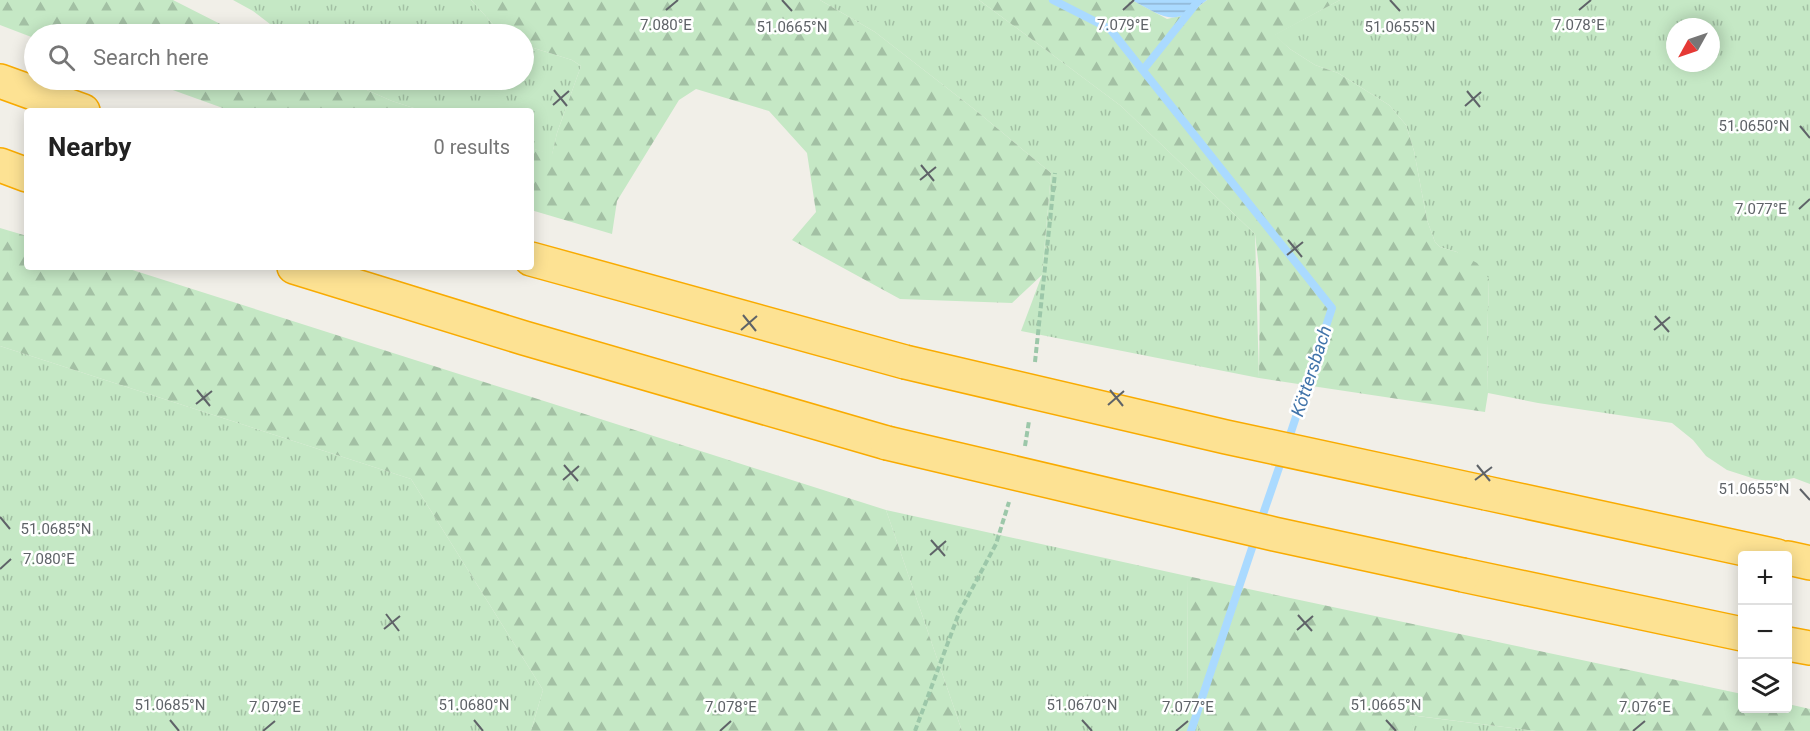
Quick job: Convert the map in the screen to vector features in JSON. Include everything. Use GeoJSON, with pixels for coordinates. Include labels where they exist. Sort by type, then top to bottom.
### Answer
{"type":"FeatureCollection","features":[{"type":"Feature","properties":{"kind":"highway"},"geometry":{"type":"LineString","coordinates":[[0,81],[24,90]]}},
{"type":"Feature","properties":{"kind":"highway"},"geometry":{"type":"LineString","coordinates":[[25,90],[75,108]]}},
{"type":"Feature","properties":{"kind":"highway"},"geometry":{"type":"LineString","coordinates":[[0,165],[24,174]]}},
{"type":"Feature","properties":{"kind":"highway"},"geometry":{"type":"LineString","coordinates":[[534,260],[905,362],[1215,435],[1758,551]]}},
{"type":"Feature","properties":{"kind":"highway"},"geometry":{"type":"LineString","coordinates":[[304,270],[524,338],[887,443],[1263,532],[1738,633]]}},
{"type":"Feature","properties":{"kind":"highway"},"geometry":{"type":"LineString","coordinates":[[1792,559],[1810,563]]}},
{"type":"Feature","properties":{"kind":"highway"},"geometry":{"type":"LineString","coordinates":[[1792,645],[1810,648]]}},
{"type":"Feature","properties":{"kind":"path"},"geometry":{"type":"LineString","coordinates":[[1034,370],[1055,172]]}},
{"type":"Feature","properties":{"kind":"path"},"geometry":{"type":"LineString","coordinates":[[1023,454],[1030,412]]}},
{"type":"Feature","properties":{"kind":"path"},"geometry":{"type":"LineString","coordinates":[[915,731],[960,614],[996,544],[1011,495]]}},
{"type":"Feature","properties":{"kind":"green space"},"geometry":{"type":"Polygon","coordinates":[[[0,0],[173,0],[220,24],[24,24],[24,34],[0,25],[0,0]]]}},
{"type":"Feature","properties":{"kind":"green space"},"geometry":{"type":"Polygon","coordinates":[[[233,0],[471,0],[493,24],[270,24],[233,0]]]}},
{"type":"Feature","properties":{"kind":"green space"},"geometry":{"type":"Polygon","coordinates":[[[471,0],[820,0],[875,32],[974,109],[1051,173],[1042,275],[1012,303],[900,299],[792,240],[816,212],[807,153],[769,111],[696,89],[679,100],[617,201],[612,234],[534,211],[534,149],[552,154],[557,133],[581,66],[572,60],[534,48],[534,24],[493,24],[471,0]]]}},
{"type":"Feature","properties":{"kind":"green space"},"geometry":{"type":"Polygon","coordinates":[[[820,0],[979,0],[1121,106],[1255,234],[1259,378],[1021,331],[1042,275],[1051,173],[974,109],[875,32],[820,0]]]}},
{"type":"Feature","properties":{"kind":"green space"},"geometry":{"type":"Polygon","coordinates":[[[979,0],[1132,0],[1167,19],[1189,14],[1207,0],[1340,0],[1275,35],[1290,49],[1315,65],[1338,73],[1389,105],[1406,125],[1414,151],[1427,220],[1435,242],[1440,247],[1457,252],[1477,263],[1489,279],[1488,393],[1485,412],[1259,378],[1260,277],[1255,234],[1121,106],[979,0]]]}},
{"type":"Feature","properties":{"kind":"green space"},"geometry":{"type":"Polygon","coordinates":[[[1340,0],[1810,0],[1810,484],[1794,478],[1775,482],[1755,479],[1727,470],[1706,456],[1693,440],[1672,423],[1538,403],[1488,393],[1489,279],[1457,252],[1440,247],[1435,242],[1427,220],[1414,151],[1406,125],[1389,105],[1338,73],[1315,65],[1290,49],[1274,35],[1340,0]]]}},
{"type":"Feature","properties":{"kind":"green space"},"geometry":{"type":"Polygon","coordinates":[[[534,48],[572,60],[581,66],[557,133],[552,155],[534,149],[534,108],[414,108],[367,90],[534,90],[534,48]]]}},
{"type":"Feature","properties":{"kind":"green space"},"geometry":{"type":"Polygon","coordinates":[[[173,90],[367,90],[414,108],[223,108],[173,90]]]}},
{"type":"Feature","properties":{"kind":"green space"},"geometry":{"type":"Polygon","coordinates":[[[0,228],[24,235],[24,270],[132,270],[886,510],[962,731],[531,731],[543,690],[411,479],[0,346],[0,228]]]}},
{"type":"Feature","properties":{"kind":"green space"},"geometry":{"type":"Polygon","coordinates":[[[0,346],[411,479],[543,690],[531,731],[0,731],[0,346]]]}},
{"type":"Feature","properties":{"kind":"green space"},"geometry":{"type":"Polygon","coordinates":[[[886,510],[1187,576],[1188,706],[1200,731],[962,731],[886,510]]]}},
{"type":"Feature","properties":{"kind":"green space"},"geometry":{"type":"Polygon","coordinates":[[[1187,576],[1738,693],[1738,713],[1792,713],[1792,705],[1810,709],[1810,731],[1536,731],[1410,715],[1414,731],[1200,731],[1188,706],[1187,576]]]}},
{"type":"Feature","properties":{"kind":"green space"},"geometry":{"type":"Polygon","coordinates":[[[1409,715],[1536,731],[1414,731],[1409,715]]]}},
{"type":"Feature","properties":{"kind":"water"},"geometry":{"type":"Polygon","coordinates":[[[1132,0],[1207,0],[1185,14],[1170,17],[1154,12],[1132,0]]]}},
{"type":"Feature","properties":{"kind":"waterway","name":"Köttersbach"},"geometry":{"type":"LineString","coordinates":[[1053,0],[1110,29],[1332,308],[1287,444]]}},
{"type":"Feature","properties":{"kind":"waterway"},"geometry":{"type":"LineString","coordinates":[[1143,70],[1199,0]]}},
{"type":"Feature","properties":{"kind":"waterway","name":"Köttersbach"},"geometry":{"type":"LineString","coordinates":[[1260,523],[1283,456]]}},
{"type":"Feature","properties":{"kind":"waterway","name":"Köttersbach"},"geometry":{"type":"LineString","coordinates":[[1191,731],[1256,536]]}}]}
